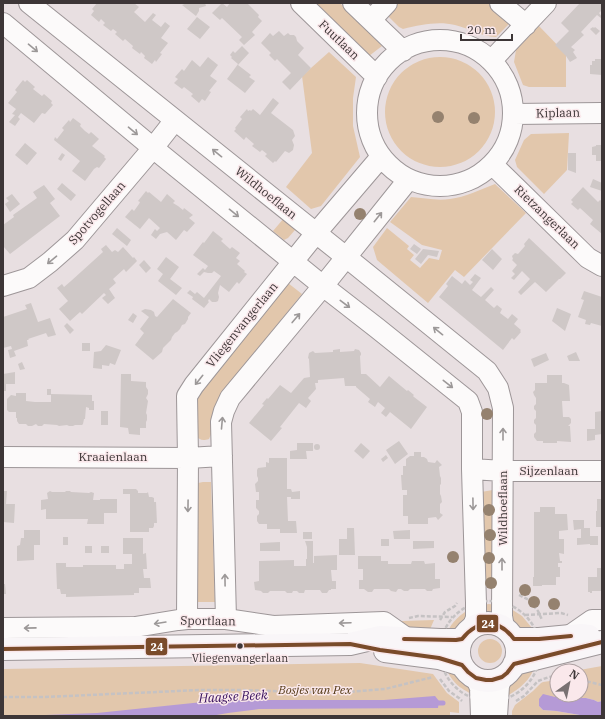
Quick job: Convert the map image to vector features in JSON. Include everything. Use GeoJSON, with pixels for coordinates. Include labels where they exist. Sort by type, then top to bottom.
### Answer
{"type":"FeatureCollection","features":[{"type":"Feature","properties":{"kind":"main road"},"geometry":{"type":"LineString","coordinates":[[508,670],[516,658],[517,652],[516,645],[509,634],[496,624],[488,623],[480,624],[467,634],[460,645],[460,658],[469,671],[486,680],[492,680],[508,670],[602,642]]}},
{"type":"Feature","properties":{"kind":"main road","name":"Sportlaan"},"geometry":{"type":"LineString","coordinates":[[350,644],[380,637],[456,640],[467,634]]}},
{"type":"Feature","properties":{"kind":"main road"},"geometry":{"type":"LineString","coordinates":[[509,634],[539,639],[581,635],[602,638]]}},
{"type":"Feature","properties":{"kind":"main road","name":"Sportlaan"},"geometry":{"type":"LineString","coordinates":[[3,649],[350,644],[380,650],[439,658],[469,671]]}},
{"type":"Feature","properties":{"kind":"street","name":"Wildhoeflaan"},"geometry":{"type":"LineString","coordinates":[[29,3],[487,372],[498,388],[503,408],[502,616],[509,634]]}},
{"type":"Feature","properties":{"kind":"street","name":"Fuutlaan"},"geometry":{"type":"LineString","coordinates":[[301,3],[377,77]]}},
{"type":"Feature","properties":{"kind":"street"},"geometry":{"type":"LineString","coordinates":[[352,3],[403,51]]}},
{"type":"Feature","properties":{"kind":"street"},"geometry":{"type":"LineString","coordinates":[[371,20],[388,3]]}},
{"type":"Feature","properties":{"kind":"street"},"geometry":{"type":"LineString","coordinates":[[500,3],[526,25]]}},
{"type":"Feature","properties":{"kind":"street"},"geometry":{"type":"LineString","coordinates":[[491,61],[546,3]]}},
{"type":"Feature","properties":{"kind":"street"},"geometry":{"type":"LineString","coordinates":[[3,23],[293,262],[468,401],[472,412],[476,618],[467,634]]}},
{"type":"Feature","properties":{"kind":"street"},"geometry":{"type":"LineString","coordinates":[[440,40],[456,42],[475,49],[491,61],[503,77],[514,114],[512,130],[504,150],[494,165],[474,176],[450,184],[425,183],[408,180],[392,170],[380,158],[371,136],[367,118],[369,97],[377,77],[388,63],[403,51],[421,43],[440,40]]}},
{"type":"Feature","properties":{"kind":"street","name":"Kiplaan"},"geometry":{"type":"LineString","coordinates":[[514,114],[602,113]]}},
{"type":"Feature","properties":{"kind":"street","name":"Spotvogellaan"},"geometry":{"type":"LineString","coordinates":[[3,286],[29,278],[76,240],[175,120]]}},
{"type":"Feature","properties":{"kind":"street","name":"Vliegenvangerlaan"},"geometry":{"type":"LineString","coordinates":[[187,619],[187,396],[194,385],[316,233],[380,158]]}},
{"type":"Feature","properties":{"kind":"street","name":"Rietzangerlaan"},"geometry":{"type":"LineString","coordinates":[[494,165],[588,258],[602,266]]}},
{"type":"Feature","properties":{"kind":"street"},"geometry":{"type":"LineString","coordinates":[[226,619],[222,456],[222,422],[224,411],[230,398],[323,286],[408,180]]}},
{"type":"Feature","properties":{"kind":"street"},"geometry":{"type":"LineString","coordinates":[[468,401],[498,388]]}},
{"type":"Feature","properties":{"kind":"street","name":"Kraaienlaan"},"geometry":{"type":"LineString","coordinates":[[3,457],[188,458],[222,456]]}},
{"type":"Feature","properties":{"kind":"street","name":"Sijzenlaan"},"geometry":{"type":"LineString","coordinates":[[472,469],[503,471],[602,471]]}},
{"type":"Feature","properties":{"kind":"street","name":"Sportlaan"},"geometry":{"type":"LineString","coordinates":[[3,628],[135,627],[187,619],[226,619],[273,626],[384,622],[408,639]]}},
{"type":"Feature","properties":{"kind":"street"},"geometry":{"type":"LineString","coordinates":[[569,636],[597,620]]}},
{"type":"Feature","properties":{"kind":"street"},"geometry":{"type":"LineString","coordinates":[[497,716],[499,686],[508,670]]}},
{"type":"Feature","properties":{"kind":"street"},"geometry":{"type":"LineString","coordinates":[[469,671],[480,688],[481,716]]}},
{"type":"Feature","properties":{"kind":"path"},"geometry":{"type":"LineString","coordinates":[[525,615],[561,613],[597,620]]}},
{"type":"Feature","properties":{"kind":"path"},"geometry":{"type":"LineString","coordinates":[[3,697],[45,697],[200,690],[336,692],[385,689],[438,676],[449,691],[463,703]]}},
{"type":"Feature","properties":{"kind":"path"},"geometry":{"type":"LineString","coordinates":[[589,682],[602,685]]}},
{"type":"Feature","properties":{"kind":"green space"},"geometry":{"type":"Polygon","coordinates":[[[313,3],[340,3],[382,46],[369,56],[313,3]]]}},
{"type":"Feature","properties":{"kind":"green space"},"geometry":{"type":"Polygon","coordinates":[[[398,3],[489,3],[510,23],[496,37],[486,36],[460,26],[442,23],[403,29],[387,15],[398,3]]]}},
{"type":"Feature","properties":{"kind":"green space"},"geometry":{"type":"Polygon","coordinates":[[[539,26],[566,54],[566,87],[529,87],[523,85],[514,62],[516,50],[539,26]]]}},
{"type":"Feature","properties":{"kind":"green space"},"geometry":{"type":"Polygon","coordinates":[[[329,52],[356,77],[353,98],[353,126],[360,157],[321,206],[311,209],[286,187],[312,153],[302,76],[329,52]]]}},
{"type":"Feature","properties":{"kind":"green space"},"geometry":{"type":"Polygon","coordinates":[[[440,57],[461,61],[471,66],[479,73],[486,81],[491,91],[495,112],[491,133],[486,143],[479,151],[471,158],[461,163],[440,167],[419,163],[409,158],[401,151],[394,143],[389,133],[385,112],[389,91],[394,81],[401,73],[409,66],[419,61],[440,57]]]}},
{"type":"Feature","properties":{"kind":"green space"},"geometry":{"type":"Polygon","coordinates":[[[569,133],[567,170],[544,194],[517,167],[515,160],[524,140],[531,134],[569,133]]]}},
{"type":"Feature","properties":{"kind":"green space"},"geometry":{"type":"Polygon","coordinates":[[[495,184],[526,213],[464,277],[455,270],[428,303],[377,260],[373,247],[387,228],[409,246],[407,249],[414,255],[410,260],[420,268],[429,258],[439,260],[442,250],[422,245],[390,222],[411,197],[445,200],[467,195],[495,184]]]}},
{"type":"Feature","properties":{"kind":"green space"},"geometry":{"type":"Polygon","coordinates":[[[284,218],[294,226],[295,230],[288,238],[284,240],[273,231],[284,218]]]}},
{"type":"Feature","properties":{"kind":"green space"},"geometry":{"type":"Polygon","coordinates":[[[288,283],[302,294],[219,397],[213,411],[213,428],[211,435],[209,439],[200,439],[195,435],[195,402],[200,392],[288,283]]]}},
{"type":"Feature","properties":{"kind":"green space"},"geometry":{"type":"Polygon","coordinates":[[[211,482],[215,602],[197,602],[196,486],[198,483],[211,482]]]}},
{"type":"Feature","properties":{"kind":"green space"},"geometry":{"type":"Polygon","coordinates":[[[493,490],[495,587],[482,582],[481,492],[493,490]]]}},
{"type":"Feature","properties":{"kind":"green space"},"geometry":{"type":"Polygon","coordinates":[[[481,605],[497,605],[497,616],[489,614],[482,616],[481,605]]]}},
{"type":"Feature","properties":{"kind":"green space"},"geometry":{"type":"Polygon","coordinates":[[[508,607],[522,616],[532,628],[523,631],[513,624],[508,607]]]}},
{"type":"Feature","properties":{"kind":"green space"},"geometry":{"type":"Polygon","coordinates":[[[471,608],[465,626],[459,630],[447,633],[451,625],[463,613],[471,608]]]}},
{"type":"Feature","properties":{"kind":"green space"},"geometry":{"type":"Polygon","coordinates":[[[434,620],[428,634],[418,634],[399,622],[402,621],[434,620]]]}},
{"type":"Feature","properties":{"kind":"green space"},"geometry":{"type":"Polygon","coordinates":[[[490,639],[499,642],[502,651],[499,660],[490,663],[481,660],[478,651],[481,642],[490,639]]]}},
{"type":"Feature","properties":{"kind":"green space","name":"Bosjes van Pex"},"geometry":{"type":"Polygon","coordinates":[[[360,663],[433,674],[447,693],[459,702],[459,713],[450,712],[450,716],[3,716],[3,669],[360,663]]]}},
{"type":"Feature","properties":{"kind":"green space"},"geometry":{"type":"Polygon","coordinates":[[[445,665],[462,673],[468,679],[474,695],[456,684],[445,665]]]}},
{"type":"Feature","properties":{"kind":"green space"},"geometry":{"type":"Polygon","coordinates":[[[535,666],[524,684],[507,696],[508,684],[510,681],[520,673],[535,666]]]}},
{"type":"Feature","properties":{"kind":"green space"},"geometry":{"type":"Polygon","coordinates":[[[602,666],[602,701],[598,702],[589,699],[589,668],[602,666]]]}},
{"type":"Feature","properties":{"kind":"green space"},"geometry":{"type":"Polygon","coordinates":[[[549,681],[549,700],[539,706],[543,710],[586,716],[512,716],[512,711],[515,705],[543,682],[549,681]]]}},
{"type":"Feature","properties":{"kind":"shaded area"},"geometry":{"type":"Polygon","coordinates":[[[543,694],[549,696],[549,703],[589,703],[589,699],[598,702],[602,701],[602,716],[586,716],[543,710],[539,706],[539,699],[543,694]]]}},
{"type":"Feature","properties":{"kind":"shaded area"},"geometry":{"type":"Polygon","coordinates":[[[435,696],[439,701],[438,708],[259,709],[211,716],[19,716],[97,713],[222,700],[384,700],[435,696]]]}},
{"type":"Feature","properties":{"kind":"building"},"geometry":{"type":"Polygon","coordinates":[[[97,3],[134,3],[139,7],[134,12],[145,22],[153,13],[156,15],[152,20],[161,27],[165,22],[170,26],[161,38],[168,43],[160,53],[162,54],[156,62],[155,60],[152,64],[144,58],[145,56],[141,52],[140,54],[132,48],[133,46],[125,39],[123,41],[115,34],[117,32],[113,29],[111,31],[103,25],[105,23],[101,19],[99,22],[91,15],[94,11],[92,9],[97,3]]]}},
{"type":"Feature","properties":{"kind":"building"},"geometry":{"type":"Polygon","coordinates":[[[187,3],[205,3],[206,6],[199,8],[196,16],[182,5],[187,3]]]}},
{"type":"Feature","properties":{"kind":"building"},"geometry":{"type":"Polygon","coordinates":[[[222,3],[227,7],[230,3],[247,3],[259,15],[258,17],[262,21],[252,32],[255,35],[244,45],[239,40],[242,37],[222,18],[220,20],[212,13],[222,3]]]}},
{"type":"Feature","properties":{"kind":"building"},"geometry":{"type":"Polygon","coordinates":[[[580,3],[602,3],[602,10],[599,13],[602,17],[601,18],[597,15],[581,32],[584,35],[571,47],[575,50],[573,52],[577,58],[570,62],[555,45],[569,31],[561,23],[580,3]]]}},
{"type":"Feature","properties":{"kind":"building"},"geometry":{"type":"Polygon","coordinates":[[[197,17],[210,27],[200,39],[187,29],[197,17]]]}},
{"type":"Feature","properties":{"kind":"building"},"geometry":{"type":"Polygon","coordinates":[[[593,27],[600,31],[596,35],[590,29],[593,27]]]}},
{"type":"Feature","properties":{"kind":"building"},"geometry":{"type":"Polygon","coordinates":[[[279,31],[284,36],[288,33],[296,37],[297,41],[304,48],[298,55],[311,68],[290,90],[282,82],[291,73],[277,59],[275,61],[269,55],[271,53],[261,43],[270,33],[273,36],[279,31]]]}},
{"type":"Feature","properties":{"kind":"building"},"geometry":{"type":"Polygon","coordinates":[[[242,46],[249,53],[238,65],[251,75],[249,77],[255,81],[245,93],[227,79],[238,64],[231,58],[232,57],[230,55],[233,51],[235,53],[242,46]]]}},
{"type":"Feature","properties":{"kind":"building"},"geometry":{"type":"Polygon","coordinates":[[[208,57],[218,65],[210,76],[217,81],[209,91],[211,92],[205,101],[202,99],[199,103],[191,96],[193,94],[184,87],[182,89],[174,83],[178,79],[175,77],[182,69],[184,71],[192,60],[200,67],[208,57]]]}},
{"type":"Feature","properties":{"kind":"building"},"geometry":{"type":"Polygon","coordinates":[[[595,59],[602,59],[602,75],[590,74],[590,65],[592,65],[592,61],[595,61],[595,59]]]}},
{"type":"Feature","properties":{"kind":"building"},"geometry":{"type":"Polygon","coordinates":[[[23,80],[25,82],[27,80],[35,87],[33,89],[42,96],[44,94],[52,101],[51,103],[53,105],[45,114],[42,113],[34,123],[21,113],[18,117],[20,119],[15,126],[9,122],[15,115],[12,114],[16,109],[8,103],[17,92],[15,90],[23,80]]]}},
{"type":"Feature","properties":{"kind":"building"},"geometry":{"type":"Polygon","coordinates":[[[273,98],[279,103],[271,113],[293,130],[295,136],[292,140],[294,145],[293,150],[289,153],[285,151],[276,162],[275,161],[273,163],[265,156],[267,154],[262,150],[260,152],[252,146],[254,144],[246,137],[244,140],[234,131],[242,119],[240,117],[247,109],[248,111],[251,111],[253,109],[260,115],[273,98]]]}},
{"type":"Feature","properties":{"kind":"building"},"geometry":{"type":"Polygon","coordinates":[[[73,118],[81,124],[80,126],[85,131],[89,134],[91,132],[99,139],[92,146],[105,156],[104,157],[106,159],[99,168],[97,167],[94,169],[85,181],[72,171],[80,161],[54,140],[55,137],[57,139],[64,130],[62,128],[69,120],[70,122],[73,118]]]}},
{"type":"Feature","properties":{"kind":"building"},"geometry":{"type":"Polygon","coordinates":[[[25,143],[37,153],[27,165],[15,155],[25,143]]]}},
{"type":"Feature","properties":{"kind":"building"},"geometry":{"type":"Polygon","coordinates":[[[602,145],[602,161],[596,161],[596,155],[592,155],[592,147],[602,145]]]}},
{"type":"Feature","properties":{"kind":"building"},"geometry":{"type":"Polygon","coordinates":[[[62,153],[65,155],[61,161],[58,159],[62,153]]]}},
{"type":"Feature","properties":{"kind":"building"},"geometry":{"type":"Polygon","coordinates":[[[568,153],[576,153],[576,173],[568,170],[568,153]]]}},
{"type":"Feature","properties":{"kind":"building"},"geometry":{"type":"Polygon","coordinates":[[[593,179],[602,183],[602,191],[590,187],[593,179]]]}},
{"type":"Feature","properties":{"kind":"building"},"geometry":{"type":"Polygon","coordinates":[[[62,183],[76,195],[71,201],[57,189],[62,183]]]}},
{"type":"Feature","properties":{"kind":"building"},"geometry":{"type":"Polygon","coordinates":[[[44,185],[55,199],[50,203],[60,216],[10,254],[3,246],[3,225],[14,217],[13,215],[37,198],[33,192],[44,185]]]}},
{"type":"Feature","properties":{"kind":"building"},"geometry":{"type":"Polygon","coordinates":[[[583,187],[598,202],[600,200],[602,201],[602,234],[590,224],[593,220],[580,208],[578,210],[571,204],[573,202],[571,200],[583,187]]]}},
{"type":"Feature","properties":{"kind":"building"},"geometry":{"type":"Polygon","coordinates":[[[146,191],[161,202],[167,194],[175,201],[173,203],[183,210],[184,208],[193,215],[189,218],[195,223],[187,232],[184,230],[176,240],[167,232],[160,234],[156,239],[151,235],[155,229],[157,231],[160,228],[149,218],[140,229],[125,217],[132,209],[134,211],[140,202],[138,201],[146,191]]]}},
{"type":"Feature","properties":{"kind":"building"},"geometry":{"type":"Polygon","coordinates":[[[12,194],[20,204],[10,212],[5,204],[9,201],[6,198],[12,194]]]}},
{"type":"Feature","properties":{"kind":"building"},"geometry":{"type":"Polygon","coordinates":[[[117,228],[131,240],[127,246],[112,234],[117,228]]]}},
{"type":"Feature","properties":{"kind":"building"},"geometry":{"type":"Polygon","coordinates":[[[213,231],[223,239],[221,241],[230,249],[232,247],[240,253],[236,258],[240,261],[237,264],[247,274],[239,284],[237,282],[229,292],[220,285],[218,301],[212,302],[209,299],[209,302],[204,308],[187,293],[190,290],[195,294],[197,292],[204,298],[221,276],[214,271],[212,273],[204,272],[200,276],[197,274],[203,268],[205,270],[208,266],[193,255],[213,231]]]}},
{"type":"Feature","properties":{"kind":"building"},"geometry":{"type":"Polygon","coordinates":[[[529,238],[566,273],[546,292],[535,282],[521,295],[518,292],[530,279],[522,271],[514,280],[511,278],[515,274],[512,271],[517,265],[512,260],[512,256],[515,253],[518,254],[525,246],[524,244],[529,238]]]}},
{"type":"Feature","properties":{"kind":"building"},"geometry":{"type":"Polygon","coordinates":[[[414,244],[421,249],[417,254],[410,249],[414,244]]]}},
{"type":"Feature","properties":{"kind":"building"},"geometry":{"type":"Polygon","coordinates":[[[106,245],[112,252],[115,250],[118,252],[123,247],[137,261],[126,272],[124,269],[113,279],[116,283],[109,289],[115,298],[108,304],[102,298],[106,295],[104,293],[82,314],[80,312],[70,321],[59,309],[68,301],[57,288],[62,284],[64,287],[71,281],[103,252],[101,249],[106,245]]]}},
{"type":"Feature","properties":{"kind":"building"},"geometry":{"type":"Polygon","coordinates":[[[423,249],[439,251],[437,257],[428,255],[421,264],[415,259],[423,249]]]}},
{"type":"Feature","properties":{"kind":"building"},"geometry":{"type":"Polygon","coordinates":[[[492,249],[502,259],[493,270],[482,260],[492,249]]]}},
{"type":"Feature","properties":{"kind":"building"},"geometry":{"type":"Polygon","coordinates":[[[166,257],[179,267],[170,279],[182,288],[176,295],[158,281],[163,274],[157,269],[166,257]]]}},
{"type":"Feature","properties":{"kind":"building"},"geometry":{"type":"Polygon","coordinates":[[[144,260],[151,268],[146,273],[139,265],[144,260]]]}},
{"type":"Feature","properties":{"kind":"building"},"geometry":{"type":"Polygon","coordinates":[[[475,274],[481,278],[472,290],[481,297],[491,287],[494,290],[485,300],[494,308],[497,305],[502,309],[500,313],[508,319],[512,314],[518,319],[514,324],[521,330],[521,332],[514,340],[512,338],[503,350],[439,297],[448,286],[446,284],[452,276],[462,284],[465,280],[470,285],[473,282],[470,280],[475,274]]]}},
{"type":"Feature","properties":{"kind":"building"},"geometry":{"type":"Polygon","coordinates":[[[584,291],[602,297],[602,326],[591,323],[590,325],[585,324],[586,320],[578,317],[584,300],[581,299],[584,291]]]}},
{"type":"Feature","properties":{"kind":"building"},"geometry":{"type":"Polygon","coordinates":[[[173,299],[191,313],[185,324],[182,325],[163,348],[162,352],[153,360],[135,345],[144,333],[140,329],[149,317],[141,311],[145,309],[151,310],[157,317],[173,299]]]}},
{"type":"Feature","properties":{"kind":"building"},"geometry":{"type":"Polygon","coordinates":[[[31,303],[38,322],[50,318],[56,335],[48,337],[46,333],[28,339],[28,346],[14,351],[16,356],[10,358],[8,350],[12,349],[11,346],[3,348],[3,317],[27,309],[25,305],[31,303]]]}},
{"type":"Feature","properties":{"kind":"building"},"geometry":{"type":"Polygon","coordinates":[[[557,308],[571,314],[565,331],[552,321],[557,308]]]}},
{"type":"Feature","properties":{"kind":"building"},"geometry":{"type":"Polygon","coordinates":[[[133,313],[137,316],[133,323],[128,320],[133,313]]]}},
{"type":"Feature","properties":{"kind":"building"},"geometry":{"type":"Polygon","coordinates":[[[67,323],[74,330],[70,334],[64,326],[67,323]]]}},
{"type":"Feature","properties":{"kind":"building"},"geometry":{"type":"Polygon","coordinates":[[[82,343],[90,343],[90,351],[82,351],[82,343]]]}},
{"type":"Feature","properties":{"kind":"building"},"geometry":{"type":"Polygon","coordinates":[[[106,345],[121,350],[115,365],[110,363],[109,366],[102,365],[102,369],[93,368],[94,352],[101,351],[106,345]]]}},
{"type":"Feature","properties":{"kind":"building"},"geometry":{"type":"Polygon","coordinates":[[[340,349],[340,352],[354,351],[355,349],[359,350],[361,353],[361,374],[366,374],[380,387],[389,376],[427,407],[411,429],[390,412],[386,417],[381,413],[385,408],[378,402],[375,407],[368,402],[370,399],[356,386],[345,386],[344,378],[318,380],[318,383],[315,383],[316,389],[308,398],[311,401],[306,408],[299,403],[271,441],[249,423],[264,405],[262,404],[280,385],[291,393],[304,378],[310,377],[308,358],[309,353],[313,351],[315,353],[333,352],[333,350],[340,349]]]}},
{"type":"Feature","properties":{"kind":"building"},"geometry":{"type":"Polygon","coordinates":[[[576,352],[580,361],[569,361],[567,356],[576,352]]]}},
{"type":"Feature","properties":{"kind":"building"},"geometry":{"type":"Polygon","coordinates":[[[546,353],[549,360],[534,367],[531,359],[546,353]]]}},
{"type":"Feature","properties":{"kind":"building"},"geometry":{"type":"Polygon","coordinates":[[[22,362],[25,369],[20,370],[18,364],[22,362]]]}},
{"type":"Feature","properties":{"kind":"building"},"geometry":{"type":"Polygon","coordinates":[[[15,372],[15,384],[6,384],[6,391],[3,391],[3,374],[15,372]]]}},
{"type":"Feature","properties":{"kind":"building"},"geometry":{"type":"Polygon","coordinates":[[[121,374],[131,374],[131,381],[146,382],[146,387],[148,390],[146,398],[148,401],[146,413],[147,420],[146,428],[140,428],[140,435],[129,434],[128,428],[120,427],[121,374]]]}},
{"type":"Feature","properties":{"kind":"building"},"geometry":{"type":"Polygon","coordinates":[[[547,375],[562,375],[562,383],[569,385],[570,401],[562,401],[563,417],[569,417],[571,419],[571,423],[568,426],[570,426],[571,442],[557,441],[557,443],[543,443],[543,441],[537,441],[534,437],[536,432],[534,420],[536,418],[536,411],[534,406],[536,404],[536,398],[533,392],[535,390],[535,383],[547,383],[547,375]]]}},
{"type":"Feature","properties":{"kind":"building"},"geometry":{"type":"Polygon","coordinates":[[[47,389],[51,389],[51,395],[47,395],[47,389]]]}},
{"type":"Feature","properties":{"kind":"building"},"geometry":{"type":"Polygon","coordinates":[[[16,393],[26,393],[26,401],[35,402],[51,402],[51,394],[92,395],[94,410],[89,410],[89,408],[86,407],[85,419],[82,425],[59,426],[44,424],[42,426],[38,426],[36,424],[28,426],[26,424],[19,424],[16,418],[16,412],[9,412],[7,410],[7,399],[11,395],[16,396],[16,393]]]}},
{"type":"Feature","properties":{"kind":"building"},"geometry":{"type":"Polygon","coordinates":[[[101,411],[108,411],[108,425],[101,425],[101,411]]]}},
{"type":"Feature","properties":{"kind":"building"},"geometry":{"type":"Polygon","coordinates":[[[602,411],[602,434],[595,435],[595,440],[587,441],[587,429],[595,429],[595,412],[602,411]]]}},
{"type":"Feature","properties":{"kind":"building"},"geometry":{"type":"Polygon","coordinates":[[[399,441],[408,454],[395,464],[386,450],[399,441]]]}},
{"type":"Feature","properties":{"kind":"building"},"geometry":{"type":"Polygon","coordinates":[[[297,443],[313,443],[313,451],[306,451],[307,459],[290,459],[290,451],[297,450],[297,443]]]}},
{"type":"Feature","properties":{"kind":"building"},"geometry":{"type":"Polygon","coordinates":[[[361,443],[370,451],[363,459],[354,451],[361,443]]]}},
{"type":"Feature","properties":{"kind":"building"},"geometry":{"type":"Polygon","coordinates":[[[317,444],[320,447],[317,450],[314,447],[317,444]]]}},
{"type":"Feature","properties":{"kind":"building"},"geometry":{"type":"Polygon","coordinates":[[[414,452],[421,452],[421,457],[427,459],[428,462],[435,463],[437,460],[442,465],[439,467],[441,478],[440,494],[442,502],[440,504],[440,513],[443,515],[438,520],[436,517],[428,518],[428,524],[408,524],[408,516],[403,516],[403,495],[407,495],[407,490],[402,490],[401,475],[403,475],[403,466],[406,466],[406,459],[410,456],[414,456],[414,452]]]}},
{"type":"Feature","properties":{"kind":"building"},"geometry":{"type":"Polygon","coordinates":[[[386,455],[388,458],[383,462],[381,459],[386,455]]]}},
{"type":"Feature","properties":{"kind":"building"},"geometry":{"type":"Polygon","coordinates":[[[269,458],[287,458],[287,489],[291,489],[292,492],[300,491],[300,499],[291,499],[291,497],[287,497],[288,521],[296,521],[297,533],[280,533],[280,529],[267,529],[267,524],[259,524],[257,521],[259,511],[256,508],[256,500],[259,500],[259,492],[256,492],[255,484],[258,481],[257,470],[258,468],[266,467],[266,462],[269,463],[269,458]]]}},
{"type":"Feature","properties":{"kind":"building"},"geometry":{"type":"Polygon","coordinates":[[[123,489],[136,489],[138,493],[148,492],[149,497],[154,498],[154,502],[156,502],[157,523],[154,523],[153,528],[149,528],[149,532],[130,532],[130,494],[123,494],[123,489]]]}},
{"type":"Feature","properties":{"kind":"building"},"geometry":{"type":"Polygon","coordinates":[[[3,491],[7,491],[6,504],[15,504],[14,523],[3,522],[3,491]]]}},
{"type":"Feature","properties":{"kind":"building"},"geometry":{"type":"Polygon","coordinates":[[[50,491],[91,492],[94,493],[93,500],[117,499],[117,513],[104,513],[104,524],[87,524],[88,519],[46,519],[46,509],[41,510],[41,500],[48,499],[47,493],[50,491]]]}},
{"type":"Feature","properties":{"kind":"building"},"geometry":{"type":"Polygon","coordinates":[[[597,499],[602,499],[602,527],[596,527],[597,499]]]}},
{"type":"Feature","properties":{"kind":"building"},"geometry":{"type":"Polygon","coordinates":[[[540,507],[555,507],[555,514],[567,514],[568,530],[559,531],[559,539],[564,539],[564,554],[559,553],[560,561],[562,561],[562,563],[558,563],[558,567],[560,567],[560,577],[556,577],[556,585],[533,586],[534,512],[540,512],[540,507]]]}},
{"type":"Feature","properties":{"kind":"building"},"geometry":{"type":"Polygon","coordinates":[[[573,520],[584,520],[584,528],[590,528],[590,536],[598,536],[598,545],[577,545],[577,538],[581,538],[581,529],[574,530],[573,520]]]}},
{"type":"Feature","properties":{"kind":"building"},"geometry":{"type":"Polygon","coordinates":[[[347,528],[354,528],[355,555],[339,555],[339,539],[347,539],[347,528]]]}},
{"type":"Feature","properties":{"kind":"building"},"geometry":{"type":"Polygon","coordinates":[[[24,530],[40,530],[40,545],[34,545],[34,560],[17,561],[17,546],[20,545],[21,538],[24,538],[24,530]]]}},
{"type":"Feature","properties":{"kind":"building"},"geometry":{"type":"Polygon","coordinates":[[[410,530],[410,539],[394,539],[393,531],[410,530]]]}},
{"type":"Feature","properties":{"kind":"building"},"geometry":{"type":"Polygon","coordinates":[[[303,532],[312,532],[312,539],[303,539],[303,532]]]}},
{"type":"Feature","properties":{"kind":"building"},"geometry":{"type":"Polygon","coordinates":[[[63,537],[68,537],[68,545],[63,545],[63,537]]]}},
{"type":"Feature","properties":{"kind":"building"},"geometry":{"type":"Polygon","coordinates":[[[123,538],[143,538],[143,554],[146,553],[147,569],[143,569],[144,578],[150,578],[151,588],[139,588],[139,593],[134,593],[134,595],[66,597],[66,594],[61,594],[60,589],[57,589],[56,563],[66,563],[66,567],[83,567],[83,565],[116,565],[116,569],[124,569],[124,564],[132,564],[132,554],[123,554],[123,538]]]}},
{"type":"Feature","properties":{"kind":"building"},"geometry":{"type":"Polygon","coordinates":[[[381,539],[389,539],[389,546],[381,546],[381,539]]]}},
{"type":"Feature","properties":{"kind":"building"},"geometry":{"type":"Polygon","coordinates":[[[305,541],[313,541],[313,563],[314,556],[337,555],[337,570],[331,570],[332,581],[336,581],[336,589],[331,589],[327,593],[322,593],[320,590],[305,590],[304,593],[299,593],[297,591],[287,593],[285,591],[270,591],[268,593],[263,593],[255,590],[254,582],[259,581],[259,561],[294,560],[294,566],[306,566],[307,547],[305,541]]]}},
{"type":"Feature","properties":{"kind":"building"},"geometry":{"type":"Polygon","coordinates":[[[413,541],[434,541],[434,548],[413,549],[413,541]]]}},
{"type":"Feature","properties":{"kind":"building"},"geometry":{"type":"Polygon","coordinates":[[[280,542],[280,551],[260,551],[260,543],[280,542]]]}},
{"type":"Feature","properties":{"kind":"building"},"geometry":{"type":"Polygon","coordinates":[[[85,546],[92,546],[92,553],[85,553],[85,546]]]}},
{"type":"Feature","properties":{"kind":"building"},"geometry":{"type":"Polygon","coordinates":[[[101,546],[109,546],[109,553],[101,553],[101,546]]]}},
{"type":"Feature","properties":{"kind":"building"},"geometry":{"type":"Polygon","coordinates":[[[358,556],[381,556],[381,561],[388,561],[388,564],[411,564],[412,561],[424,561],[425,564],[435,563],[435,579],[440,579],[440,588],[433,589],[432,591],[427,591],[425,589],[410,589],[408,591],[404,591],[398,589],[396,592],[389,589],[374,589],[372,592],[368,592],[364,589],[359,589],[359,580],[363,580],[363,569],[358,569],[358,556]]]}},
{"type":"Feature","properties":{"kind":"building"},"geometry":{"type":"Polygon","coordinates":[[[597,568],[602,568],[602,591],[592,591],[592,593],[590,593],[588,592],[588,577],[597,577],[597,568]]]}},
{"type":"Feature","properties":{"kind":"building"},"geometry":{"type":"Polygon","coordinates":[[[3,584],[5,584],[6,594],[3,594],[3,584]]]}},
{"type":"Feature","properties":{"kind":"waterway","name":"Haagse Beek"},"geometry":{"type":"LineString","coordinates":[[432,703],[443,703]]}},
{"type":"Feature","properties":{"kind":"transit line","name":"24"},"geometry":{"type":"LineString","coordinates":[[404,639],[462,639],[468,632],[481,625],[488,624],[495,624],[501,627],[514,639],[539,639],[571,636]]}},
{"type":"Feature","properties":{"kind":"transit line","name":"24"},"geometry":{"type":"LineString","coordinates":[[3,649],[350,644],[380,650],[439,658],[462,665],[476,678],[492,680],[502,677],[514,664],[602,642]]}},
{"type":"Feature","properties":{"kind":"place","name":"Vliegenvangerlaan"},"geometry":{"type":"Point","coordinates":[240,646]}}]}
